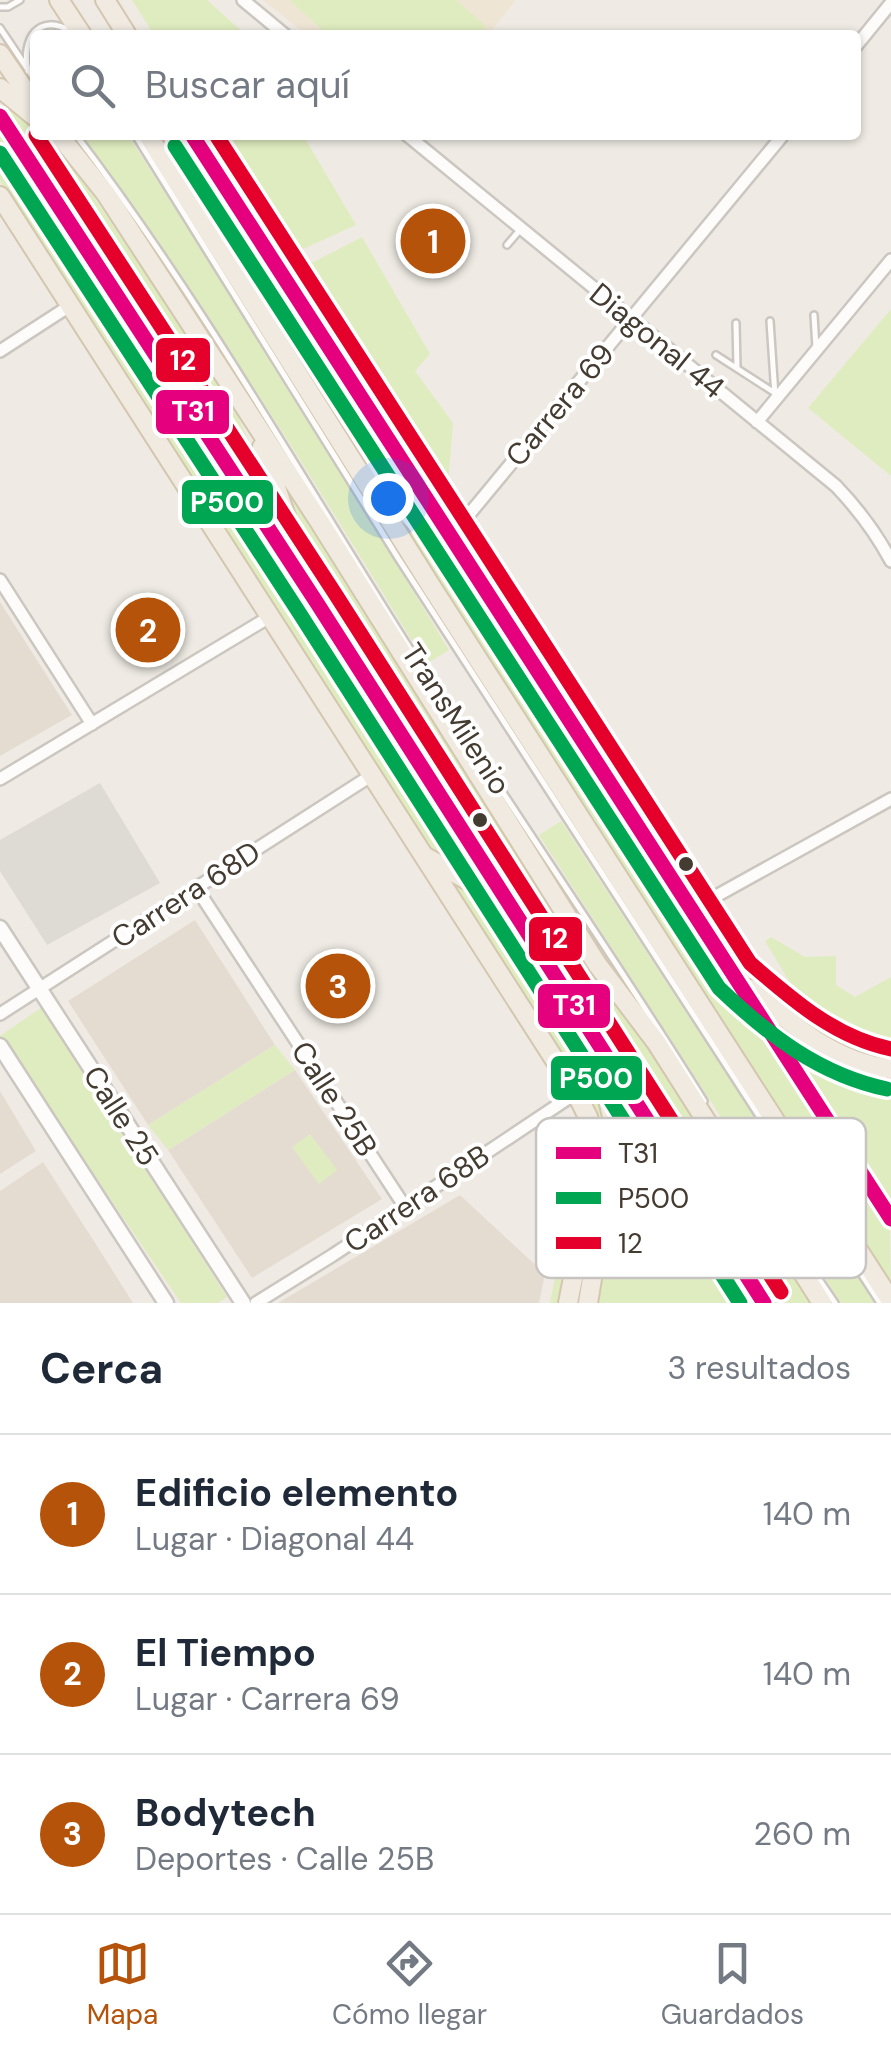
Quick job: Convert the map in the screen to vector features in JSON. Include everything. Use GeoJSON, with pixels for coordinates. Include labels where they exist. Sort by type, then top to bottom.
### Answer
{"type":"FeatureCollection","features":[{"type":"Feature","properties":{"kind":"main road"},"geometry":{"type":"LineString","coordinates":[[106,3],[114,30]]}},
{"type":"Feature","properties":{"kind":"main road"},"geometry":{"type":"LineString","coordinates":[[106,3],[124,30]]}},
{"type":"Feature","properties":{"kind":"main road"},"geometry":{"type":"LineString","coordinates":[[60,8],[74,30]]}},
{"type":"Feature","properties":{"kind":"main road"},"geometry":{"type":"LineString","coordinates":[[0,54],[30,98]]}},
{"type":"Feature","properties":{"kind":"main road"},"geometry":{"type":"LineString","coordinates":[[0,88],[30,113]]}},
{"type":"Feature","properties":{"kind":"main road"},"geometry":{"type":"LineString","coordinates":[[0,116],[645,1118]]}},
{"type":"Feature","properties":{"kind":"main road"},"geometry":{"type":"LineString","coordinates":[[154,140],[431,586],[773,1118]]}},
{"type":"Feature","properties":{"kind":"main road"},"geometry":{"type":"LineString","coordinates":[[195,140],[826,1118]]}},
{"type":"Feature","properties":{"kind":"main road"},"geometry":{"type":"LineString","coordinates":[[74,143],[348,567],[597,964],[656,1042],[704,1118]]}},
{"type":"Feature","properties":{"kind":"main road"},"geometry":{"type":"LineString","coordinates":[[0,196],[576,1093],[588,1118]]}},
{"type":"Feature","properties":{"kind":"main road"},"geometry":{"type":"LineString","coordinates":[[238,397],[266,457],[316,603]]}},
{"type":"Feature","properties":{"kind":"main road"},"geometry":{"type":"LineString","coordinates":[[326,417],[401,508],[487,589]]}},
{"type":"Feature","properties":{"kind":"main road"},"geometry":{"type":"LineString","coordinates":[[424,855],[508,903]]}},
{"type":"Feature","properties":{"kind":"main road"},"geometry":{"type":"LineString","coordinates":[[734,976],[815,1041],[864,1064],[891,1068]]}},
{"type":"Feature","properties":{"kind":"main road"},"geometry":{"type":"LineString","coordinates":[[568,999],[598,1067],[612,1118]]}},
{"type":"Feature","properties":{"kind":"main road"},"geometry":{"type":"LineString","coordinates":[[866,1180],[891,1219]]}},
{"type":"Feature","properties":{"kind":"main road"},"geometry":{"type":"LineString","coordinates":[[866,1262],[891,1301]]}},
{"type":"Feature","properties":{"kind":"main road"},"geometry":{"type":"LineString","coordinates":[[568,1303],[573,1278]]}},
{"type":"Feature","properties":{"kind":"main road"},"geometry":{"type":"LineString","coordinates":[[588,1303],[592,1278]]}},
{"type":"Feature","properties":{"kind":"main road"},"geometry":{"type":"LineString","coordinates":[[748,1278],[764,1303]]}},
{"type":"Feature","properties":{"kind":"main road"},"geometry":{"type":"LineString","coordinates":[[806,1278],[822,1303]]}},
{"type":"Feature","properties":{"kind":"street"},"geometry":{"type":"LineString","coordinates":[[243,0],[279,30]]}},
{"type":"Feature","properties":{"kind":"street"},"geometry":{"type":"LineString","coordinates":[[861,40],[891,3]]}},
{"type":"Feature","properties":{"kind":"street","name":"Diagonal 44"},"geometry":{"type":"LineString","coordinates":[[413,140],[836,486],[855,506],[891,561]]}},
{"type":"Feature","properties":{"kind":"street","name":"Carrera 69"},"geometry":{"type":"LineString","coordinates":[[452,535],[779,140]]}},
{"type":"Feature","properties":{"kind":"street"},"geometry":{"type":"LineString","coordinates":[[757,422],[891,260]]}},
{"type":"Feature","properties":{"kind":"street"},"geometry":{"type":"LineString","coordinates":[[0,350],[71,305]]}},
{"type":"Feature","properties":{"kind":"street"},"geometry":{"type":"LineString","coordinates":[[0,580],[92,724]]}},
{"type":"Feature","properties":{"kind":"street"},"geometry":{"type":"LineString","coordinates":[[0,779],[271,616]]}},
{"type":"Feature","properties":{"kind":"street","name":"Carrera 68D"},"geometry":{"type":"LineString","coordinates":[[0,1014],[372,775]]}},
{"type":"Feature","properties":{"kind":"street"},"geometry":{"type":"LineString","coordinates":[[691,910],[891,799]]}},
{"type":"Feature","properties":{"kind":"street","name":"Calle 25B"},"geometry":{"type":"LineString","coordinates":[[198,890],[405,1207]]}},
{"type":"Feature","properties":{"kind":"street","name":"Calle 25"},"geometry":{"type":"LineString","coordinates":[[0,928],[244,1303]]}},
{"type":"Feature","properties":{"kind":"street"},"geometry":{"type":"LineString","coordinates":[[0,1046],[166,1303]]}},
{"type":"Feature","properties":{"kind":"street","name":"Carrera 68B"},"geometry":{"type":"LineString","coordinates":[[538,1118],[576,1093]]}},
{"type":"Feature","properties":{"kind":"street","name":"Carrera 68B"},"geometry":{"type":"LineString","coordinates":[[256,1303],[536,1120]]}},
{"type":"Feature","properties":{"kind":"lane"},"geometry":{"type":"LineString","coordinates":[[0,7],[20,0]]}},
{"type":"Feature","properties":{"kind":"lane"},"geometry":{"type":"LineString","coordinates":[[39,30],[54,25],[66,30]]}},
{"type":"Feature","properties":{"kind":"lane"},"geometry":{"type":"LineString","coordinates":[[0,28],[30,74]]}},
{"type":"Feature","properties":{"kind":"lane"},"geometry":{"type":"LineString","coordinates":[[28,72],[25,56],[30,38]]}},
{"type":"Feature","properties":{"kind":"lane","name":"TransMilenio"},"geometry":{"type":"LineString","coordinates":[[138,140],[398,558],[760,1118]]}},
{"type":"Feature","properties":{"kind":"lane","name":"TransMilenio"},"geometry":{"type":"LineString","coordinates":[[74,143],[167,262],[417,660],[705,1103]]}},
{"type":"Feature","properties":{"kind":"lane"},"geometry":{"type":"LineString","coordinates":[[507,245],[521,229]]}},
{"type":"Feature","properties":{"kind":"lane"},"geometry":{"type":"LineString","coordinates":[[814,315],[816,350]]}},
{"type":"Feature","properties":{"kind":"lane"},"geometry":{"type":"LineString","coordinates":[[770,321],[775,396]]}},
{"type":"Feature","properties":{"kind":"lane"},"geometry":{"type":"LineString","coordinates":[[736,323],[737,368]]}},
{"type":"Feature","properties":{"kind":"lane"},"geometry":{"type":"LineString","coordinates":[[716,355],[775,396]]}},
{"type":"Feature","properties":{"kind":"lane"},"geometry":{"type":"LineString","coordinates":[[819,1278],[835,1303]]}},
{"type":"Feature","properties":{"kind":"lane","name":"TransMilenio"},"geometry":{"type":"LineString","coordinates":[[864,1278],[880,1303]]}},
{"type":"Feature","properties":{"kind":"shaded area"},"geometry":{"type":"Polygon","coordinates":[[[263,0],[516,0],[492,30],[301,30],[263,0]]]}},
{"type":"Feature","properties":{"kind":"shaded area"},"geometry":{"type":"Polygon","coordinates":[[[0,602],[72,715],[0,756],[0,602]]]}},
{"type":"Feature","properties":{"kind":"shaded area"},"geometry":{"type":"Polygon","coordinates":[[[100,783],[160,883],[47,945],[0,871],[0,840],[100,783]]]}},
{"type":"Feature","properties":{"kind":"shaded area"},"geometry":{"type":"Polygon","coordinates":[[[195,920],[275,1045],[148,1125],[68,1001],[195,920]]]}},
{"type":"Feature","properties":{"kind":"shaded area"},"geometry":{"type":"Polygon","coordinates":[[[295,1070],[382,1199],[252,1278],[168,1150],[295,1070]]]}},
{"type":"Feature","properties":{"kind":"shaded area"},"geometry":{"type":"Polygon","coordinates":[[[0,1091],[36,1151],[0,1174],[0,1091]]]}},
{"type":"Feature","properties":{"kind":"shaded area"},"geometry":{"type":"Polygon","coordinates":[[[43,1162],[133,1303],[0,1303],[0,1191],[43,1162]]]}},
{"type":"Feature","properties":{"kind":"shaded area"},"geometry":{"type":"Polygon","coordinates":[[[460,1195],[536,1266],[536,1278],[544,1278],[539,1303],[278,1303],[460,1195]]]}},
{"type":"Feature","properties":{"kind":"green space"},"geometry":{"type":"Polygon","coordinates":[[[132,0],[207,0],[240,30],[151,30],[132,0]]]}},
{"type":"Feature","properties":{"kind":"green space"},"geometry":{"type":"Polygon","coordinates":[[[289,0],[456,0],[486,26],[482,30],[322,30],[289,0]]]}},
{"type":"Feature","properties":{"kind":"green space"},"geometry":{"type":"Polygon","coordinates":[[[0,100],[30,125],[30,140],[48,140],[79,175],[231,401],[275,499],[287,538],[0,100]]]}},
{"type":"Feature","properties":{"kind":"green space"},"geometry":{"type":"Polygon","coordinates":[[[0,133],[480,876],[425,844],[0,181],[0,133]]]}},
{"type":"Feature","properties":{"kind":"green space"},"geometry":{"type":"Polygon","coordinates":[[[84,140],[131,140],[449,650],[426,664],[344,529],[171,264],[84,140]]]}},
{"type":"Feature","properties":{"kind":"green space"},"geometry":{"type":"Polygon","coordinates":[[[165,140],[185,140],[439,532],[377,474],[339,422],[165,140]]]}},
{"type":"Feature","properties":{"kind":"green space"},"geometry":{"type":"Polygon","coordinates":[[[221,140],[306,140],[356,225],[294,253],[221,140]]]}},
{"type":"Feature","properties":{"kind":"green space"},"geometry":{"type":"Polygon","coordinates":[[[362,237],[430,354],[415,371],[453,423],[447,495],[302,268],[362,237]]]}},
{"type":"Feature","properties":{"kind":"green space"},"geometry":{"type":"Polygon","coordinates":[[[891,309],[891,476],[808,408],[891,309]]]}},
{"type":"Feature","properties":{"kind":"green space"},"geometry":{"type":"Polygon","coordinates":[[[279,475],[696,1118],[656,1118],[313,580],[279,475]]]}},
{"type":"Feature","properties":{"kind":"green space"},"geometry":{"type":"Polygon","coordinates":[[[405,519],[475,589],[817,1118],[783,1118],[401,524],[405,519]]]}},
{"type":"Feature","properties":{"kind":"green space"},"geometry":{"type":"Polygon","coordinates":[[[561,821],[755,1118],[722,1118],[539,835],[561,821]]]}},
{"type":"Feature","properties":{"kind":"green space"},"geometry":{"type":"Polygon","coordinates":[[[442,876],[489,905],[580,1045],[602,1118],[590,1118],[442,876]]]}},
{"type":"Feature","properties":{"kind":"green space"},"geometry":{"type":"Polygon","coordinates":[[[771,937],[805,957],[836,956],[836,985],[855,997],[891,977],[891,1043],[861,1038],[812,1019],[765,941],[771,937]]]}},
{"type":"Feature","properties":{"kind":"green space"},"geometry":{"type":"Polygon","coordinates":[[[42,1007],[227,1297],[218,1303],[181,1303],[0,1036],[42,1007]]]}},
{"type":"Feature","properties":{"kind":"green space"},"geometry":{"type":"Polygon","coordinates":[[[783,1031],[824,1060],[891,1079],[891,1199],[866,1160],[866,1118],[839,1118],[783,1031]]]}},
{"type":"Feature","properties":{"kind":"green space"},"geometry":{"type":"Polygon","coordinates":[[[275,1045],[295,1070],[168,1150],[148,1125],[275,1045]]]}},
{"type":"Feature","properties":{"kind":"green space"},"geometry":{"type":"Polygon","coordinates":[[[614,1088],[633,1118],[620,1118],[614,1088]]]}},
{"type":"Feature","properties":{"kind":"green space"},"geometry":{"type":"Polygon","coordinates":[[[310,1134],[337,1170],[319,1184],[292,1147],[310,1134]]]}},
{"type":"Feature","properties":{"kind":"green space"},"geometry":{"type":"Polygon","coordinates":[[[866,1194],[890,1231],[891,1285],[866,1246],[866,1194]]]}},
{"type":"Feature","properties":{"kind":"green space"},"geometry":{"type":"Polygon","coordinates":[[[555,1278],[564,1278],[559,1303],[550,1303],[555,1278]]]}},
{"type":"Feature","properties":{"kind":"green space"},"geometry":{"type":"Polygon","coordinates":[[[600,1278],[736,1278],[752,1303],[595,1303],[600,1278]]]}},
{"type":"Feature","properties":{"kind":"green space"},"geometry":{"type":"Polygon","coordinates":[[[756,1278],[800,1278],[816,1303],[773,1303],[756,1278]]]}},
{"type":"Feature","properties":{"kind":"green space"},"geometry":{"type":"Polygon","coordinates":[[[825,1278],[860,1278],[876,1303],[841,1303],[825,1278]]]}},
{"type":"Feature","properties":{"kind":"transit line","name":"T31"},"geometry":{"type":"LineString","coordinates":[[0,116],[646,1118]]}},
{"type":"Feature","properties":{"kind":"transit line","name":"12"},"geometry":{"type":"LineString","coordinates":[[39,140],[670,1118]]}},
{"type":"Feature","properties":{"kind":"transit line","name":"T31"},"geometry":{"type":"LineString","coordinates":[[195,140],[826,1118]]}},
{"type":"Feature","properties":{"kind":"transit line","name":"12"},"geometry":{"type":"LineString","coordinates":[[219,140],[750,963],[833,1026],[891,1049]]}},
{"type":"Feature","properties":{"kind":"transit line","name":"P500"},"geometry":{"type":"LineString","coordinates":[[175,146],[719,988],[796,1051],[839,1074],[887,1089]]}},
{"type":"Feature","properties":{"kind":"transit line","name":"P500"},"geometry":{"type":"LineString","coordinates":[[0,153],[622,1118]]}},
{"type":"Feature","properties":{"kind":"transit line","name":"T31"},"geometry":{"type":"LineString","coordinates":[[866,1180],[891,1219]]}},
{"type":"Feature","properties":{"kind":"transit line","name":"P500"},"geometry":{"type":"LineString","coordinates":[[724,1278],[740,1303]]}},
{"type":"Feature","properties":{"kind":"transit line","name":"T31"},"geometry":{"type":"LineString","coordinates":[[748,1278],[764,1303]]}},
{"type":"Feature","properties":{"kind":"transit line","name":"12"},"geometry":{"type":"LineString","coordinates":[[772,1278],[781,1292]]}},
{"type":"Feature","properties":{"kind":"place","name":"Edificio elemento"},"geometry":{"type":"Point","coordinates":[433,241]}},
{"type":"Feature","properties":{"kind":"place","name":"El Tiempo"},"geometry":{"type":"Point","coordinates":[148,630]}},
{"type":"Feature","properties":{"kind":"place","name":"Bodytech"},"geometry":{"type":"Point","coordinates":[338,986]}}]}
